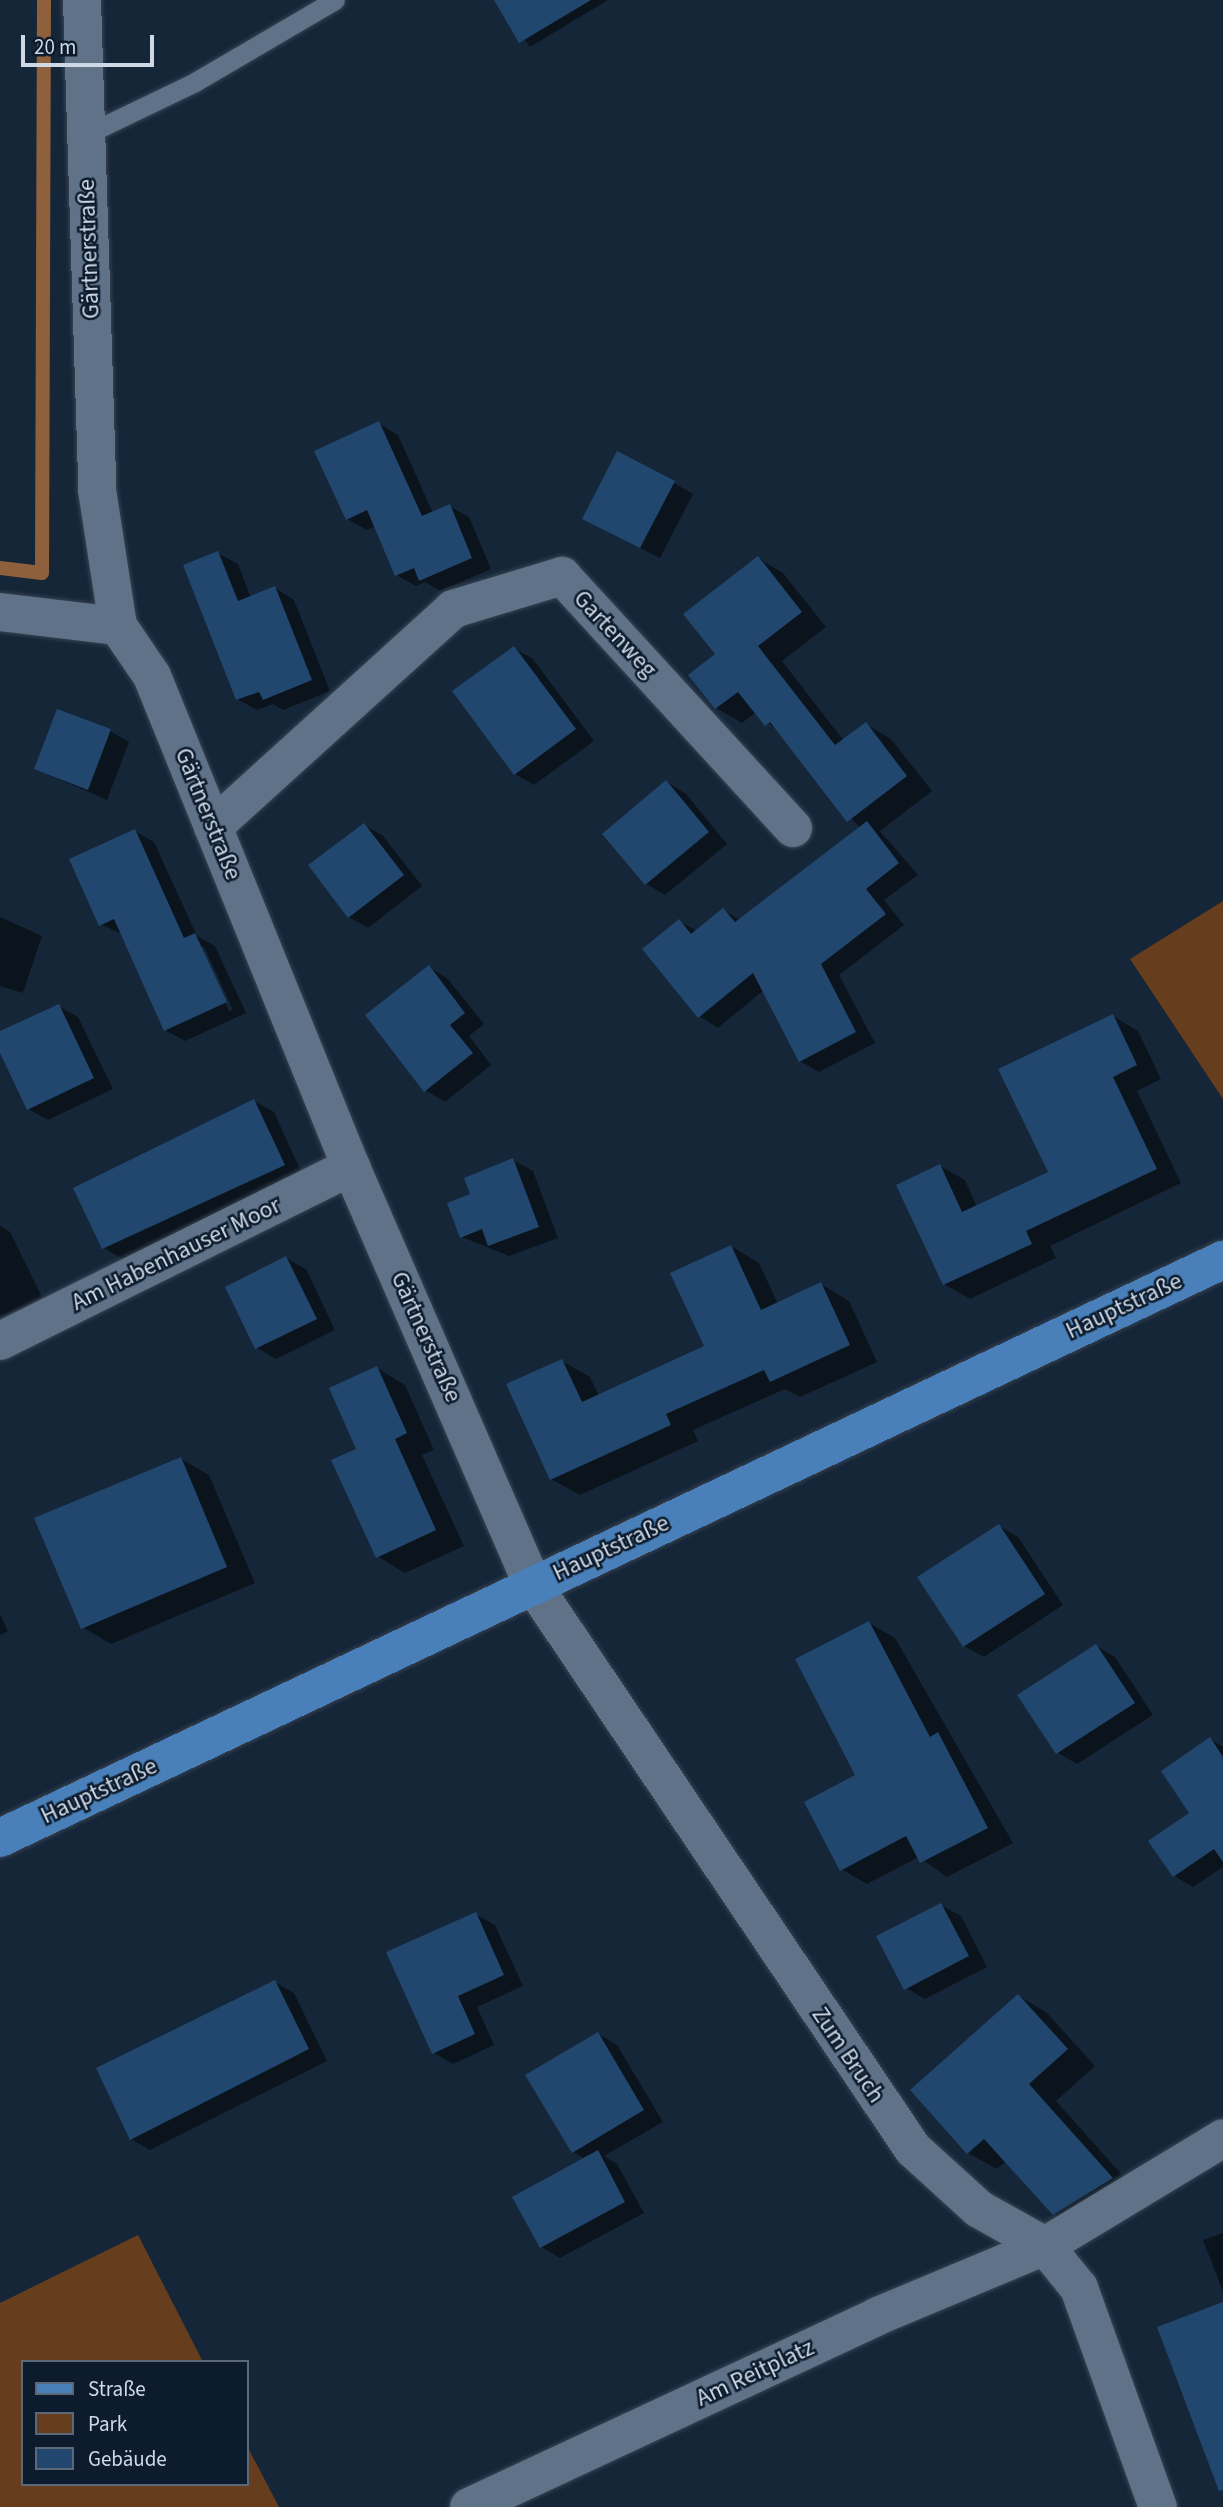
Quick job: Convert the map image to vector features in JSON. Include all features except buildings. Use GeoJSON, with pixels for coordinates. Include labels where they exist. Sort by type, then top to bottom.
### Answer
{"type":"FeatureCollection","features":[{"type":"Feature","properties":{"kind":"main road","name":"Hauptstraße"},"geometry":{"type":"LineString","coordinates":[[0,1838],[1223,1260]]}},
{"type":"Feature","properties":{"kind":"street","name":"Gärtnerstraße"},"geometry":{"type":"LineString","coordinates":[[82,0],[97,490],[118,626],[152,676],[351,1167],[533,1585]]}},
{"type":"Feature","properties":{"kind":"street","name":"Gartenweg"},"geometry":{"type":"LineString","coordinates":[[213,827],[453,609],[562,576],[793,828]]}},
{"type":"Feature","properties":{"kind":"street"},"geometry":{"type":"LineString","coordinates":[[0,612],[118,626]]}},
{"type":"Feature","properties":{"kind":"street","name":"Am Habenhauser Moor"},"geometry":{"type":"LineString","coordinates":[[0,1341],[351,1167]]}},
{"type":"Feature","properties":{"kind":"street","name":"Zum Bruch"},"geometry":{"type":"LineString","coordinates":[[533,1585],[913,2149],[979,2209],[1045,2246],[1079,2288],[1158,2507]]}},
{"type":"Feature","properties":{"kind":"street","name":"Am Reitplatz"},"geometry":{"type":"LineString","coordinates":[[469,2507],[878,2316],[1045,2246],[1223,2138]]}},
{"type":"Feature","properties":{"kind":"lane"},"geometry":{"type":"LineString","coordinates":[[85,135],[195,82],[335,0]]}},
{"type":"Feature","properties":{"kind":"green space"},"geometry":{"type":"Polygon","coordinates":[[[1223,901],[1223,1099],[1130,959],[1223,901]]]}},
{"type":"Feature","properties":{"kind":"green space"},"geometry":{"type":"Polygon","coordinates":[[[138,2235],[202,2360],[21,2360],[21,2486],[248,2486],[248,2448],[279,2507],[0,2507],[0,2303],[138,2235]]]}},
{"type":"Feature","properties":{"kind":"waterway"},"geometry":{"type":"LineString","coordinates":[[0,568],[42,573],[44,0]]}}]}
